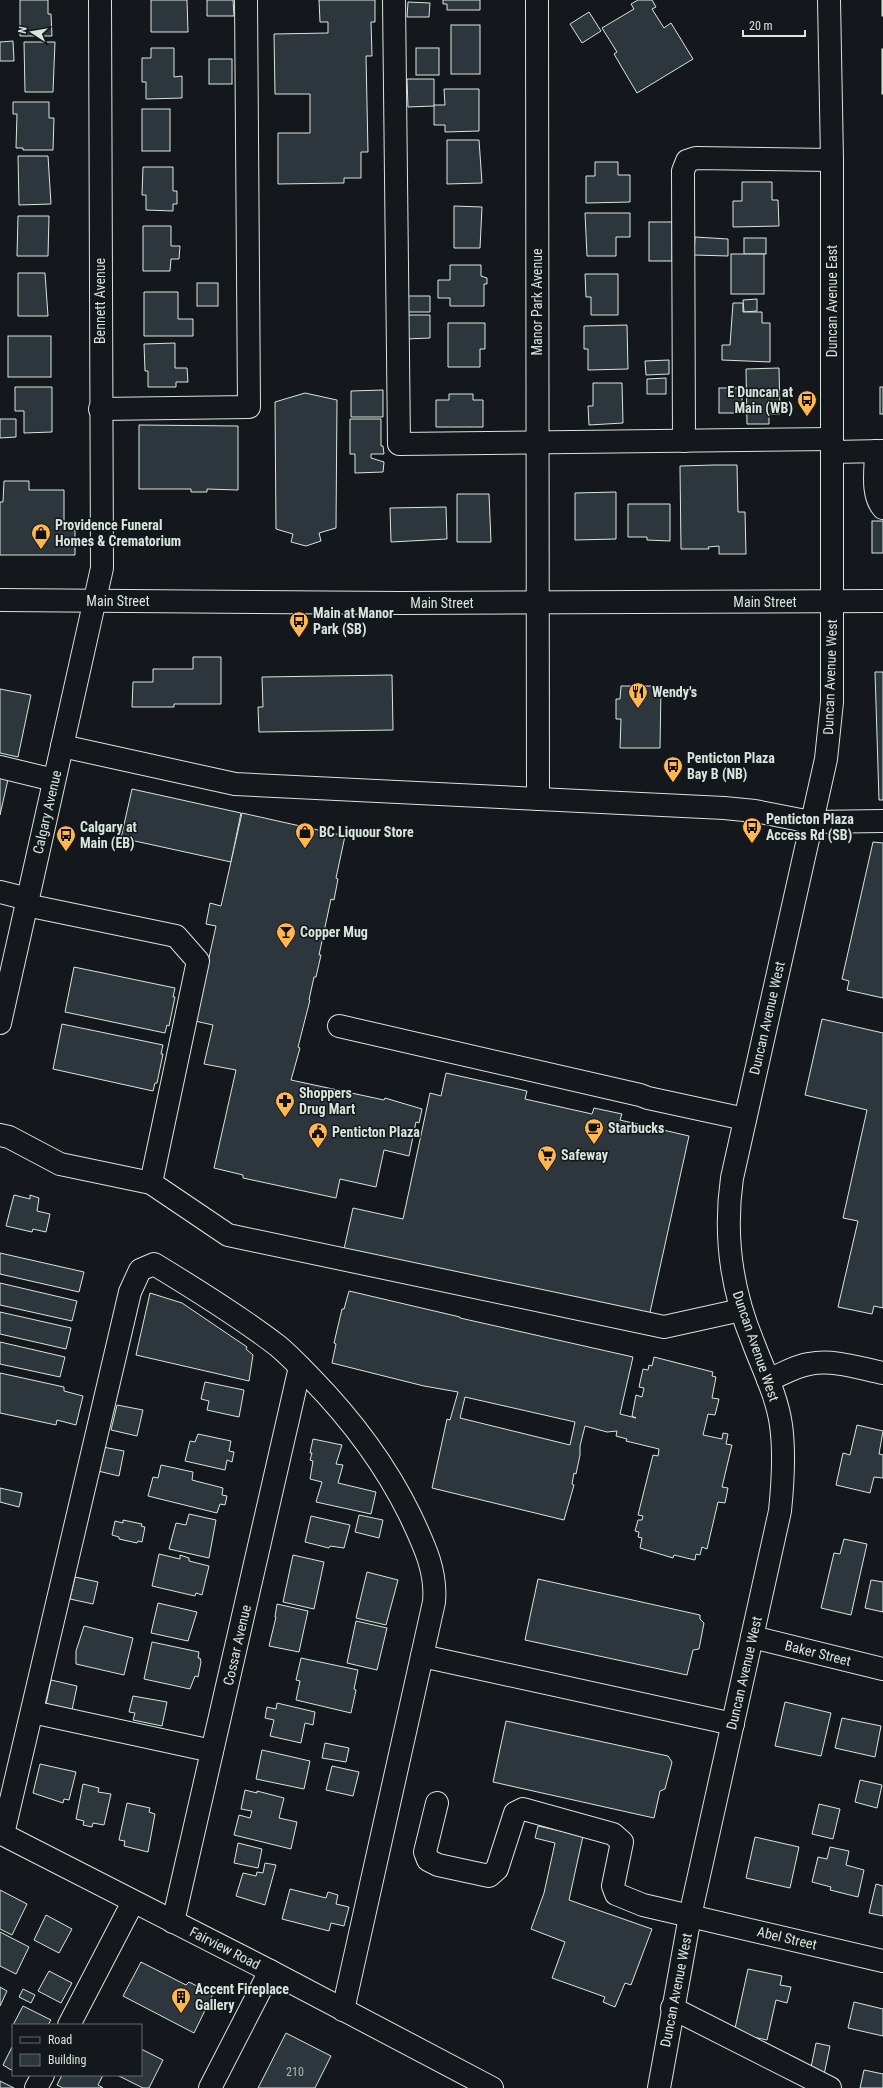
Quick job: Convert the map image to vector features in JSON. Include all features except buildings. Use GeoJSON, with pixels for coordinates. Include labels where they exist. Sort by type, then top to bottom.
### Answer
{"type":"FeatureCollection","features":[{"type":"Feature","properties":{"kind":"street","name":"Bennett Avenue"},"geometry":{"type":"LineString","coordinates":[[94,601],[102,568],[100,409],[100,0]]}},
{"type":"Feature","properties":{"kind":"street"},"geometry":{"type":"LineString","coordinates":[[100,409],[249,407],[246,0]]}},
{"type":"Feature","properties":{"kind":"street"},"geometry":{"type":"LineString","coordinates":[[394,0],[399,444],[684,441],[832,445],[879,451],[876,491],[877,501],[883,508]]}},
{"type":"Feature","properties":{"kind":"street","name":"Manor Park Avenue"},"geometry":{"type":"LineString","coordinates":[[537,0],[538,799]]}},
{"type":"Feature","properties":{"kind":"street","name":"Duncan Avenue East"},"geometry":{"type":"LineString","coordinates":[[829,0],[832,160],[832,601]]}},
{"type":"Feature","properties":{"kind":"street"},"geometry":{"type":"LineString","coordinates":[[684,441],[683,171],[687,161],[696,158],[832,160]]}},
{"type":"Feature","properties":{"kind":"street","name":"Main Street"},"geometry":{"type":"LineString","coordinates":[[0,600],[537,603],[883,600]]}},
{"type":"Feature","properties":{"kind":"street","name":"Calgary Avenue"},"geometry":{"type":"LineString","coordinates":[[0,1023],[94,601]]}},
{"type":"Feature","properties":{"kind":"street","name":"Duncan Avenue West"},"geometry":{"type":"LineString","coordinates":[[658,2088],[690,1916],[780,1511],[783,1477],[781,1425],[768,1380],[741,1310],[733,1278],[728,1224],[732,1178],[830,732],[832,702],[832,601]]}},
{"type":"Feature","properties":{"kind":"street"},"geometry":{"type":"LineString","coordinates":[[62,746],[235,784],[724,808],[755,811],[811,822],[883,821]]}},
{"type":"Feature","properties":{"kind":"street"},"geometry":{"type":"LineString","coordinates":[[0,767],[54,780]]}},
{"type":"Feature","properties":{"kind":"street"},"geometry":{"type":"LineString","coordinates":[[0,892],[27,902],[176,936],[198,961],[151,1183]]}},
{"type":"Feature","properties":{"kind":"street"},"geometry":{"type":"LineString","coordinates":[[339,1026],[745,1119]]}},
{"type":"Feature","properties":{"kind":"street"},"geometry":{"type":"LineString","coordinates":[[0,1135],[9,1137],[60,1164],[151,1183],[228,1235],[664,1327],[741,1310]]}},
{"type":"Feature","properties":{"kind":"street"},"geometry":{"type":"LineString","coordinates":[[1,1834],[32,1712],[114,1355],[130,1292],[140,1270],[154,1264],[217,1302],[279,1347],[300,1367],[350,1421],[376,1456],[401,1496],[426,1550],[435,1587],[434,1602],[343,2010]]}},
{"type":"Feature","properties":{"kind":"street"},"geometry":{"type":"LineString","coordinates":[[768,1380],[808,1364],[824,1363],[848,1365],[883,1373]]}},
{"type":"Feature","properties":{"kind":"street","name":"Cossar Avenue"},"geometry":{"type":"LineString","coordinates":[[173,1922],[300,1367]]}},
{"type":"Feature","properties":{"kind":"street","name":"Baker Street"},"geometry":{"type":"LineString","coordinates":[[752,1637],[883,1669]]}},
{"type":"Feature","properties":{"kind":"street"},"geometry":{"type":"LineString","coordinates":[[422,1656],[733,1724]]}},
{"type":"Feature","properties":{"kind":"street"},"geometry":{"type":"LineString","coordinates":[[32,1712],[212,1751]]}},
{"type":"Feature","properties":{"kind":"street","name":"Abel Street"},"geometry":{"type":"LineString","coordinates":[[437,1803],[425,1852],[428,1860],[438,1865],[489,1876],[497,1869],[515,1813],[522,1809],[613,1834],[622,1842],[613,1886],[616,1894],[643,1905],[883,1961]]}},
{"type":"Feature","properties":{"kind":"street","name":"Fairview Road"},"geometry":{"type":"LineString","coordinates":[[1,1834],[270,1971],[492,2088]]}},
{"type":"Feature","properties":{"kind":"street"},"geometry":{"type":"LineString","coordinates":[[70,2024],[133,1902]]}},
{"type":"Feature","properties":{"kind":"street"},"geometry":{"type":"LineString","coordinates":[[210,2088],[270,1971]]}},
{"type":"Feature","properties":{"kind":"street"},"geometry":{"type":"LineString","coordinates":[[672,2008],[830,2088]]}},
{"type":"Feature","properties":{"kind":"street"},"geometry":{"type":"LineString","coordinates":[[36,2088],[42,2076]]}},
{"type":"Feature","properties":{"kind":"place","name":"E Duncan at Main (WB)"},"geometry":{"type":"Point","coordinates":[807,417]}},
{"type":"Feature","properties":{"kind":"place","name":"Providence Funeral Homes & Crematorium"},"geometry":{"type":"Point","coordinates":[41,550]}},
{"type":"Feature","properties":{"kind":"place","name":"Main at Manor Park (SB)"},"geometry":{"type":"Point","coordinates":[299,638]}},
{"type":"Feature","properties":{"kind":"place","name":"Wendy's"},"geometry":{"type":"Point","coordinates":[638,709]}},
{"type":"Feature","properties":{"kind":"place","name":"Penticton Plaza Bay B (NB)"},"geometry":{"type":"Point","coordinates":[673,783]}},
{"type":"Feature","properties":{"kind":"place","name":"Penticton Plaza Access Rd (SB)"},"geometry":{"type":"Point","coordinates":[752,844]}},
{"type":"Feature","properties":{"kind":"place","name":"BC Liquour Store"},"geometry":{"type":"Point","coordinates":[305,849]}},
{"type":"Feature","properties":{"kind":"place","name":"Calgary at Main (EB)"},"geometry":{"type":"Point","coordinates":[66,852]}},
{"type":"Feature","properties":{"kind":"place","name":"Copper Mug"},"geometry":{"type":"Point","coordinates":[286,949]}},
{"type":"Feature","properties":{"kind":"place","name":"Shoppers Drug Mart"},"geometry":{"type":"Point","coordinates":[285,1118]}},
{"type":"Feature","properties":{"kind":"place","name":"Starbucks"},"geometry":{"type":"Point","coordinates":[594,1145]}},
{"type":"Feature","properties":{"kind":"place","name":"Penticton Plaza"},"geometry":{"type":"Point","coordinates":[318,1149]}},
{"type":"Feature","properties":{"kind":"place","name":"Safeway"},"geometry":{"type":"Point","coordinates":[547,1172]}},
{"type":"Feature","properties":{"kind":"place","name":"Accent Fireplace Gallery"},"geometry":{"type":"Point","coordinates":[181,2014]}}]}
